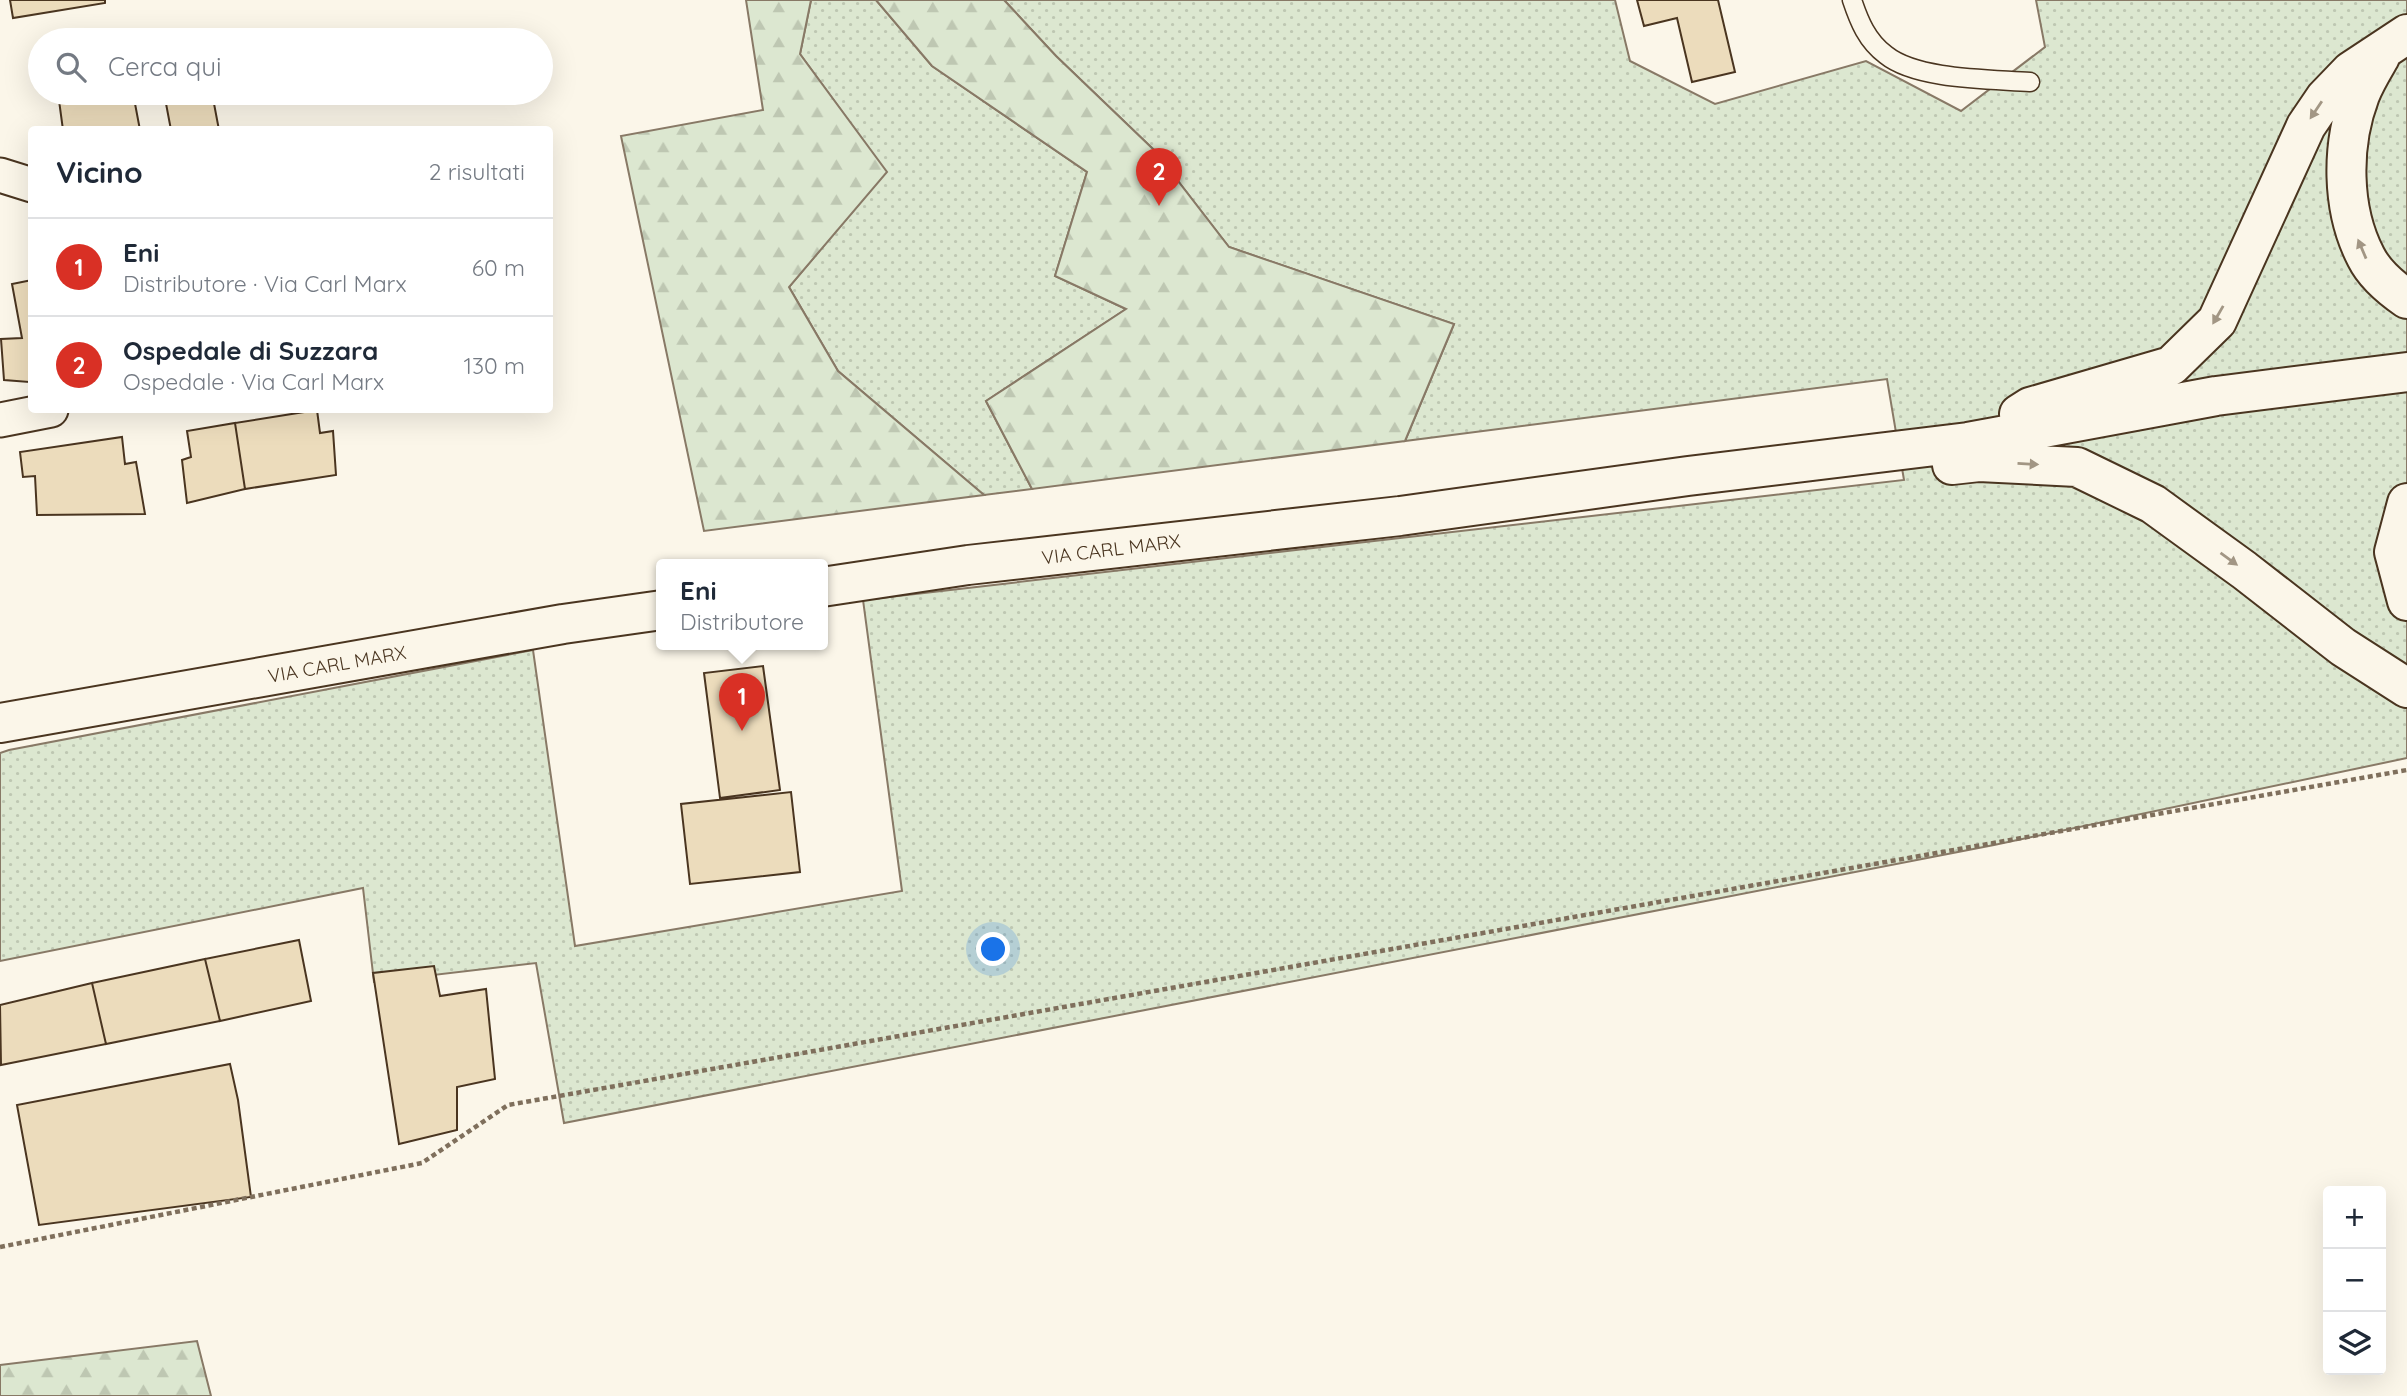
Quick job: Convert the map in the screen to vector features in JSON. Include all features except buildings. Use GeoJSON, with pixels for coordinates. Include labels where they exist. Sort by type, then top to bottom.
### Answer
{"type":"FeatureCollection","features":[{"type":"Feature","properties":{"kind":"main road"},"geometry":{"type":"LineString","coordinates":[[2396,41],[2360,94],[2348,140],[2347,182],[2352,223],[2367,259],[2388,285],[2407,299]]}},
{"type":"Feature","properties":{"kind":"main road"},"geometry":{"type":"LineString","coordinates":[[1968,442],[2031,407],[2171,366],[2217,321],[2300,138],[2325,97],[2351,71],[2396,41]]}},
{"type":"Feature","properties":{"kind":"main road"},"geometry":{"type":"LineString","coordinates":[[1400,516],[1688,476],[1968,442],[2216,397],[2407,372]]}},
{"type":"Feature","properties":{"kind":"main road"},"geometry":{"type":"LineString","coordinates":[[1400,516],[1599,515],[1979,462],[2077,467],[2153,504],[2244,569],[2343,647],[2407,688]]}},
{"type":"Feature","properties":{"kind":"main road"},"geometry":{"type":"LineString","coordinates":[[2407,503],[2394,552],[2407,601]]}},
{"type":"Feature","properties":{"kind":"main road","name":"VIA CARL MARX"},"geometry":{"type":"LineString","coordinates":[[828,586],[968,565],[1400,516]]}},
{"type":"Feature","properties":{"kind":"main road","name":"VIA CARL MARX"},"geometry":{"type":"LineString","coordinates":[[5,724],[563,624],[656,611]]}},
{"type":"Feature","properties":{"kind":"street"},"geometry":{"type":"LineString","coordinates":[[0,175],[28,184]]}},
{"type":"Feature","properties":{"kind":"street"},"geometry":{"type":"LineString","coordinates":[[0,420],[36,413]]}},
{"type":"Feature","properties":{"kind":"lane"},"geometry":{"type":"LineString","coordinates":[[1852,0],[1863,29],[1888,57],[1908,66],[1964,78],[2030,82]]}},
{"type":"Feature","properties":{"kind":"path"},"geometry":{"type":"LineString","coordinates":[[0,1247],[422,1163],[508,1105],[2407,770]]}},
{"type":"Feature","properties":{"kind":"green space"},"geometry":{"type":"Polygon","coordinates":[[[746,0],[811,0],[800,54],[887,172],[789,287],[838,371],[984,495],[704,531],[621,136],[763,110],[746,0]]]}},
{"type":"Feature","properties":{"kind":"green space"},"geometry":{"type":"Polygon","coordinates":[[[811,0],[876,0],[932,66],[1087,172],[1055,276],[1126,309],[986,401],[1032,489],[984,495],[838,371],[789,287],[886,172],[800,54],[811,0]]]}},
{"type":"Feature","properties":{"kind":"green space"},"geometry":{"type":"Polygon","coordinates":[[[876,0],[1004,0],[1056,56],[1154,150],[1229,247],[1454,324],[1405,441],[1032,489],[986,401],[1126,309],[1055,276],[1087,172],[932,66],[876,0]]]}},
{"type":"Feature","properties":{"kind":"green space"},"geometry":{"type":"Polygon","coordinates":[[[1004,0],[1615,0],[1630,61],[1715,104],[1866,61],[1961,111],[2045,47],[2036,0],[2407,0],[2407,758],[1994,845],[564,1123],[536,963],[374,982],[363,888],[0,961],[0,753],[9,750],[533,650],[575,946],[902,891],[863,600],[1904,480],[1887,379],[1405,441],[1454,324],[1229,247],[1154,150],[1056,56],[1004,0]]]}},
{"type":"Feature","properties":{"kind":"green space"},"geometry":{"type":"Polygon","coordinates":[[[197,1341],[211,1396],[0,1396],[0,1365],[197,1341]]]}},
{"type":"Feature","properties":{"kind":"place","name":"Ospedale di Suzzara"},"geometry":{"type":"Point","coordinates":[1159,206]}},
{"type":"Feature","properties":{"kind":"place","name":"Eni"},"geometry":{"type":"Point","coordinates":[742,731]}}]}
